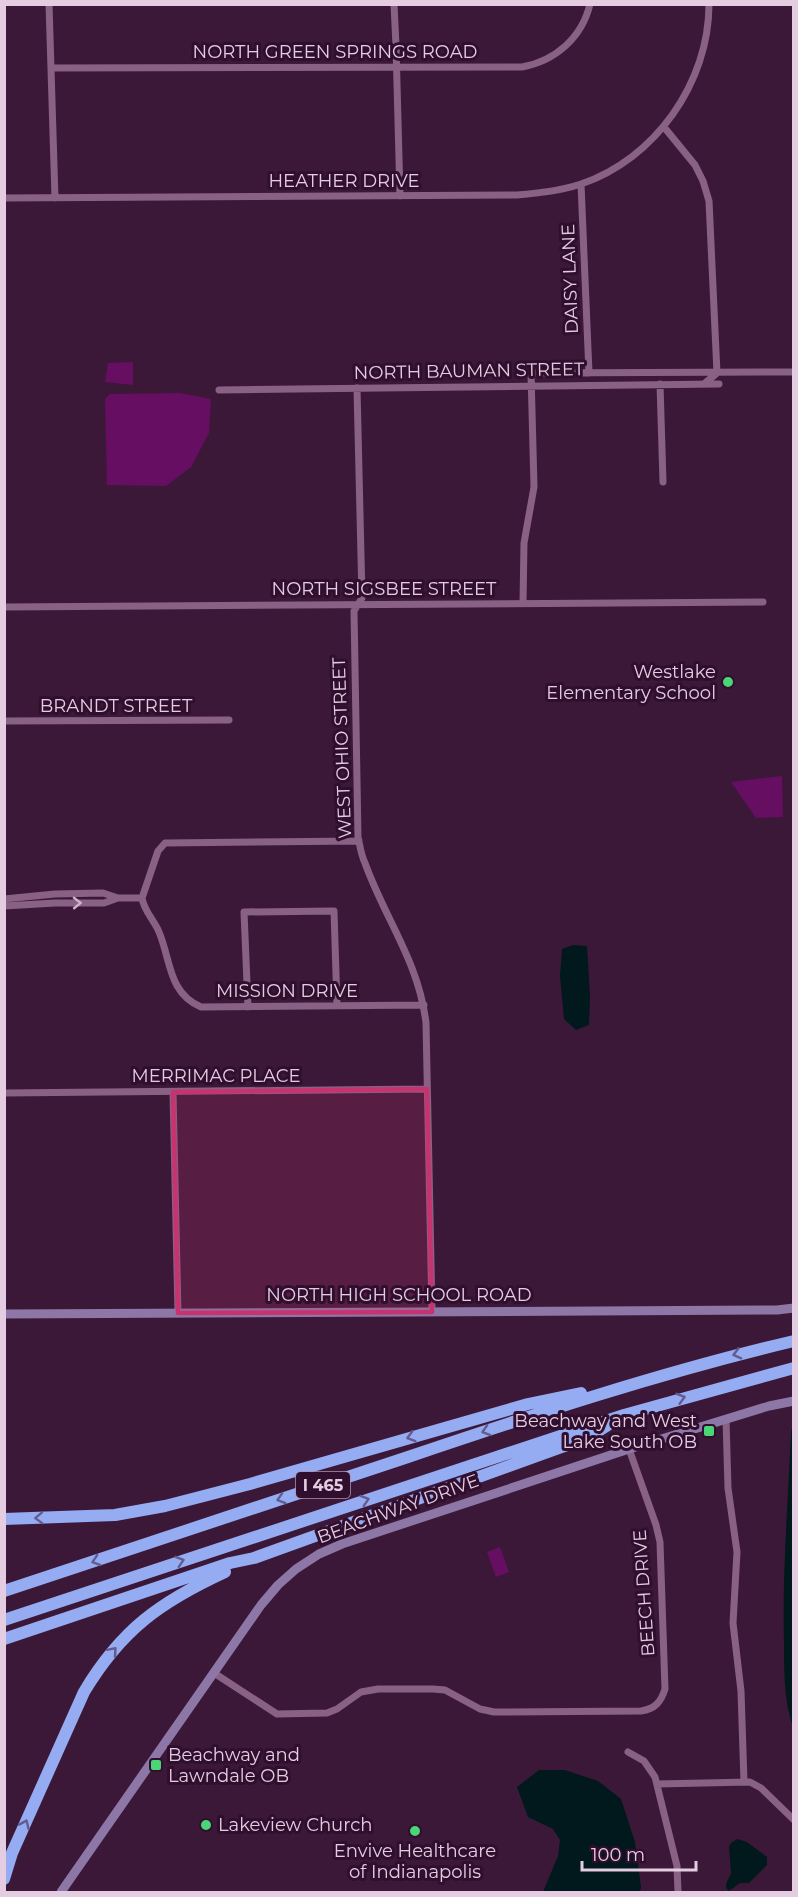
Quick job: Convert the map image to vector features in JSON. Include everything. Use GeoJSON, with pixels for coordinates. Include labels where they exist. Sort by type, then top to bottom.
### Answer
{"type":"FeatureCollection","features":[{"type":"Feature","properties":{"kind":"highway","name":"I 465"},"geometry":{"type":"LineString","coordinates":[[4,1591],[642,1381],[740,1353],[794,1341]]}},
{"type":"Feature","properties":{"kind":"highway","name":"I 465"},"geometry":{"type":"LineString","coordinates":[[4,1620],[624,1414],[794,1368]]}},
{"type":"Feature","properties":{"kind":"highway"},"geometry":{"type":"LineString","coordinates":[[4,1519],[115,1515],[165,1506],[250,1484],[528,1404],[642,1381]]}},
{"type":"Feature","properties":{"kind":"highway"},"geometry":{"type":"LineString","coordinates":[[4,1879],[12,1853],[84,1692],[98,1669],[130,1633],[167,1602],[254,1558],[589,1437],[624,1414]]}},
{"type":"Feature","properties":{"kind":"highway"},"geometry":{"type":"LineString","coordinates":[[4,1639],[230,1563],[254,1558]]}},
{"type":"Feature","properties":{"kind":"street"},"geometry":{"type":"LineString","coordinates":[[49,4],[56,198]]}},
{"type":"Feature","properties":{"kind":"street"},"geometry":{"type":"LineString","coordinates":[[393,4],[400,196]]}},
{"type":"Feature","properties":{"kind":"street","name":"NORTH GREEN SPRINGS ROAD"},"geometry":{"type":"LineString","coordinates":[[51,68],[522,67],[539,63],[560,51],[573,39],[583,24],[590,4]]}},
{"type":"Feature","properties":{"kind":"street","name":"HEATHER DRIVE"},"geometry":{"type":"LineString","coordinates":[[4,198],[517,195],[549,192],[581,184],[626,162],[664,127],[682,100],[696,72],[707,34],[709,4]]}},
{"type":"Feature","properties":{"kind":"street"},"geometry":{"type":"LineString","coordinates":[[664,127],[695,165],[709,201],[717,373],[704,384]]}},
{"type":"Feature","properties":{"kind":"street","name":"DAISY LANE"},"geometry":{"type":"LineString","coordinates":[[581,184],[589,373]]}},
{"type":"Feature","properties":{"kind":"street","name":"NORTH BAUMAN STREET"},"geometry":{"type":"LineString","coordinates":[[531,385],[531,373],[794,372]]}},
{"type":"Feature","properties":{"kind":"street"},"geometry":{"type":"LineString","coordinates":[[660,384],[663,482]]}},
{"type":"Feature","properties":{"kind":"street","name":"NORTH BAUMAN STREET"},"geometry":{"type":"LineString","coordinates":[[219,390],[719,384]]}},
{"type":"Feature","properties":{"kind":"street"},"geometry":{"type":"LineString","coordinates":[[523,603],[524,543],[534,487],[531,385]]}},
{"type":"Feature","properties":{"kind":"street","name":"WEST OHIO STREET"},"geometry":{"type":"LineString","coordinates":[[357,388],[362,598],[354,611],[359,841],[368,872],[414,970],[424,1005],[432,1312]]}},
{"type":"Feature","properties":{"kind":"street","name":"NORTH SIGSBEE STREET"},"geometry":{"type":"LineString","coordinates":[[4,607],[763,602]]}},
{"type":"Feature","properties":{"kind":"street","name":"BRANDT STREET"},"geometry":{"type":"LineString","coordinates":[[4,721],[229,720]]}},
{"type":"Feature","properties":{"kind":"street"},"geometry":{"type":"LineString","coordinates":[[4,899],[93,893],[103,893],[118,898],[142,898],[158,850],[165,843],[359,841]]}},
{"type":"Feature","properties":{"kind":"street"},"geometry":{"type":"LineString","coordinates":[[4,906],[104,903],[118,898]]}},
{"type":"Feature","properties":{"kind":"street","name":"MISSION DRIVE"},"geometry":{"type":"LineString","coordinates":[[142,898],[145,909],[162,939],[174,983],[183,995],[201,1007],[424,1005]]}},
{"type":"Feature","properties":{"kind":"street"},"geometry":{"type":"LineString","coordinates":[[248,1007],[244,912],[334,911],[337,1006]]}},
{"type":"Feature","properties":{"kind":"street","name":"MERRIMAC PLACE"},"geometry":{"type":"LineString","coordinates":[[4,1093],[427,1089]]}},
{"type":"Feature","properties":{"kind":"street"},"geometry":{"type":"LineString","coordinates":[[173,1092],[178,1312]]}},
{"type":"Feature","properties":{"kind":"street","name":"NORTH HIGH SCHOOL ROAD"},"geometry":{"type":"LineString","coordinates":[[4,1314],[794,1308]]}},
{"type":"Feature","properties":{"kind":"street","name":"BEACHWAY DRIVE"},"geometry":{"type":"LineString","coordinates":[[61,1893],[272,1592],[296,1569],[319,1554],[387,1528],[629,1449],[794,1401]]}},
{"type":"Feature","properties":{"kind":"street"},"geometry":{"type":"LineString","coordinates":[[726,1419],[728,1488],[737,1552],[733,1623],[741,1691],[744,1782]]}},
{"type":"Feature","properties":{"kind":"street","name":"BEECH DRIVE"},"geometry":{"type":"LineString","coordinates":[[214,1673],[277,1714],[327,1713],[337,1709],[356,1695],[376,1689],[445,1690],[480,1709],[494,1712],[641,1712],[649,1709],[659,1702],[665,1684],[660,1542],[629,1449]]}},
{"type":"Feature","properties":{"kind":"street"},"geometry":{"type":"LineString","coordinates":[[628,1752],[642,1759],[649,1767],[657,1784],[678,1874],[678,1893]]}},
{"type":"Feature","properties":{"kind":"street"},"geometry":{"type":"LineString","coordinates":[[657,1784],[744,1782],[759,1786],[794,1820]]}},
{"type":"Feature","properties":{"kind":"highlighted area"},"geometry":{"type":"Polygon","coordinates":[[[427,1089],[432,1312],[178,1313],[173,1092],[427,1089]]]}},
{"type":"Feature","properties":{"kind":"shaded area"},"geometry":{"type":"Polygon","coordinates":[[[133,362],[133,385],[105,382],[108,363],[133,362]]]}},
{"type":"Feature","properties":{"kind":"shaded area"},"geometry":{"type":"Polygon","coordinates":[[[180,393],[211,399],[209,433],[191,467],[166,486],[107,485],[105,399],[110,394],[180,393]]]}},
{"type":"Feature","properties":{"kind":"shaded area"},"geometry":{"type":"Polygon","coordinates":[[[782,776],[783,817],[756,818],[731,782],[782,776]]]}},
{"type":"Feature","properties":{"kind":"shaded area"},"geometry":{"type":"Polygon","coordinates":[[[500,1547],[509,1572],[496,1577],[487,1552],[500,1547]]]}},
{"type":"Feature","properties":{"kind":"water"},"geometry":{"type":"Polygon","coordinates":[[[573,945],[587,946],[590,997],[589,1025],[576,1030],[564,1019],[560,976],[562,949],[573,945]]]}},
{"type":"Feature","properties":{"kind":"water"},"geometry":{"type":"Polygon","coordinates":[[[793,1424],[793,1727],[785,1686],[784,1618],[793,1424]]]}},
{"type":"Feature","properties":{"kind":"water"},"geometry":{"type":"Polygon","coordinates":[[[539,1770],[565,1770],[598,1781],[621,1799],[635,1842],[640,1892],[543,1892],[558,1856],[560,1840],[553,1829],[528,1817],[517,1787],[539,1770]]]}},
{"type":"Feature","properties":{"kind":"water"},"geometry":{"type":"Polygon","coordinates":[[[737,1839],[747,1842],[767,1857],[767,1865],[749,1883],[740,1883],[729,1891],[726,1884],[731,1873],[729,1846],[737,1839]]]}},
{"type":"Feature","properties":{"kind":"place","name":"Westlake Elementary School"},"geometry":{"type":"Point","coordinates":[728,682]}},
{"type":"Feature","properties":{"kind":"place","name":"Beachway and West Lake South OB"},"geometry":{"type":"Point","coordinates":[709,1431]}},
{"type":"Feature","properties":{"kind":"place","name":"Beachway and Lawndale OB"},"geometry":{"type":"Point","coordinates":[156,1765]}},
{"type":"Feature","properties":{"kind":"place","name":"Lakeview Church"},"geometry":{"type":"Point","coordinates":[206,1825]}},
{"type":"Feature","properties":{"kind":"place","name":"Envive Healthcare of Indianapolis"},"geometry":{"type":"Point","coordinates":[415,1831]}}]}
